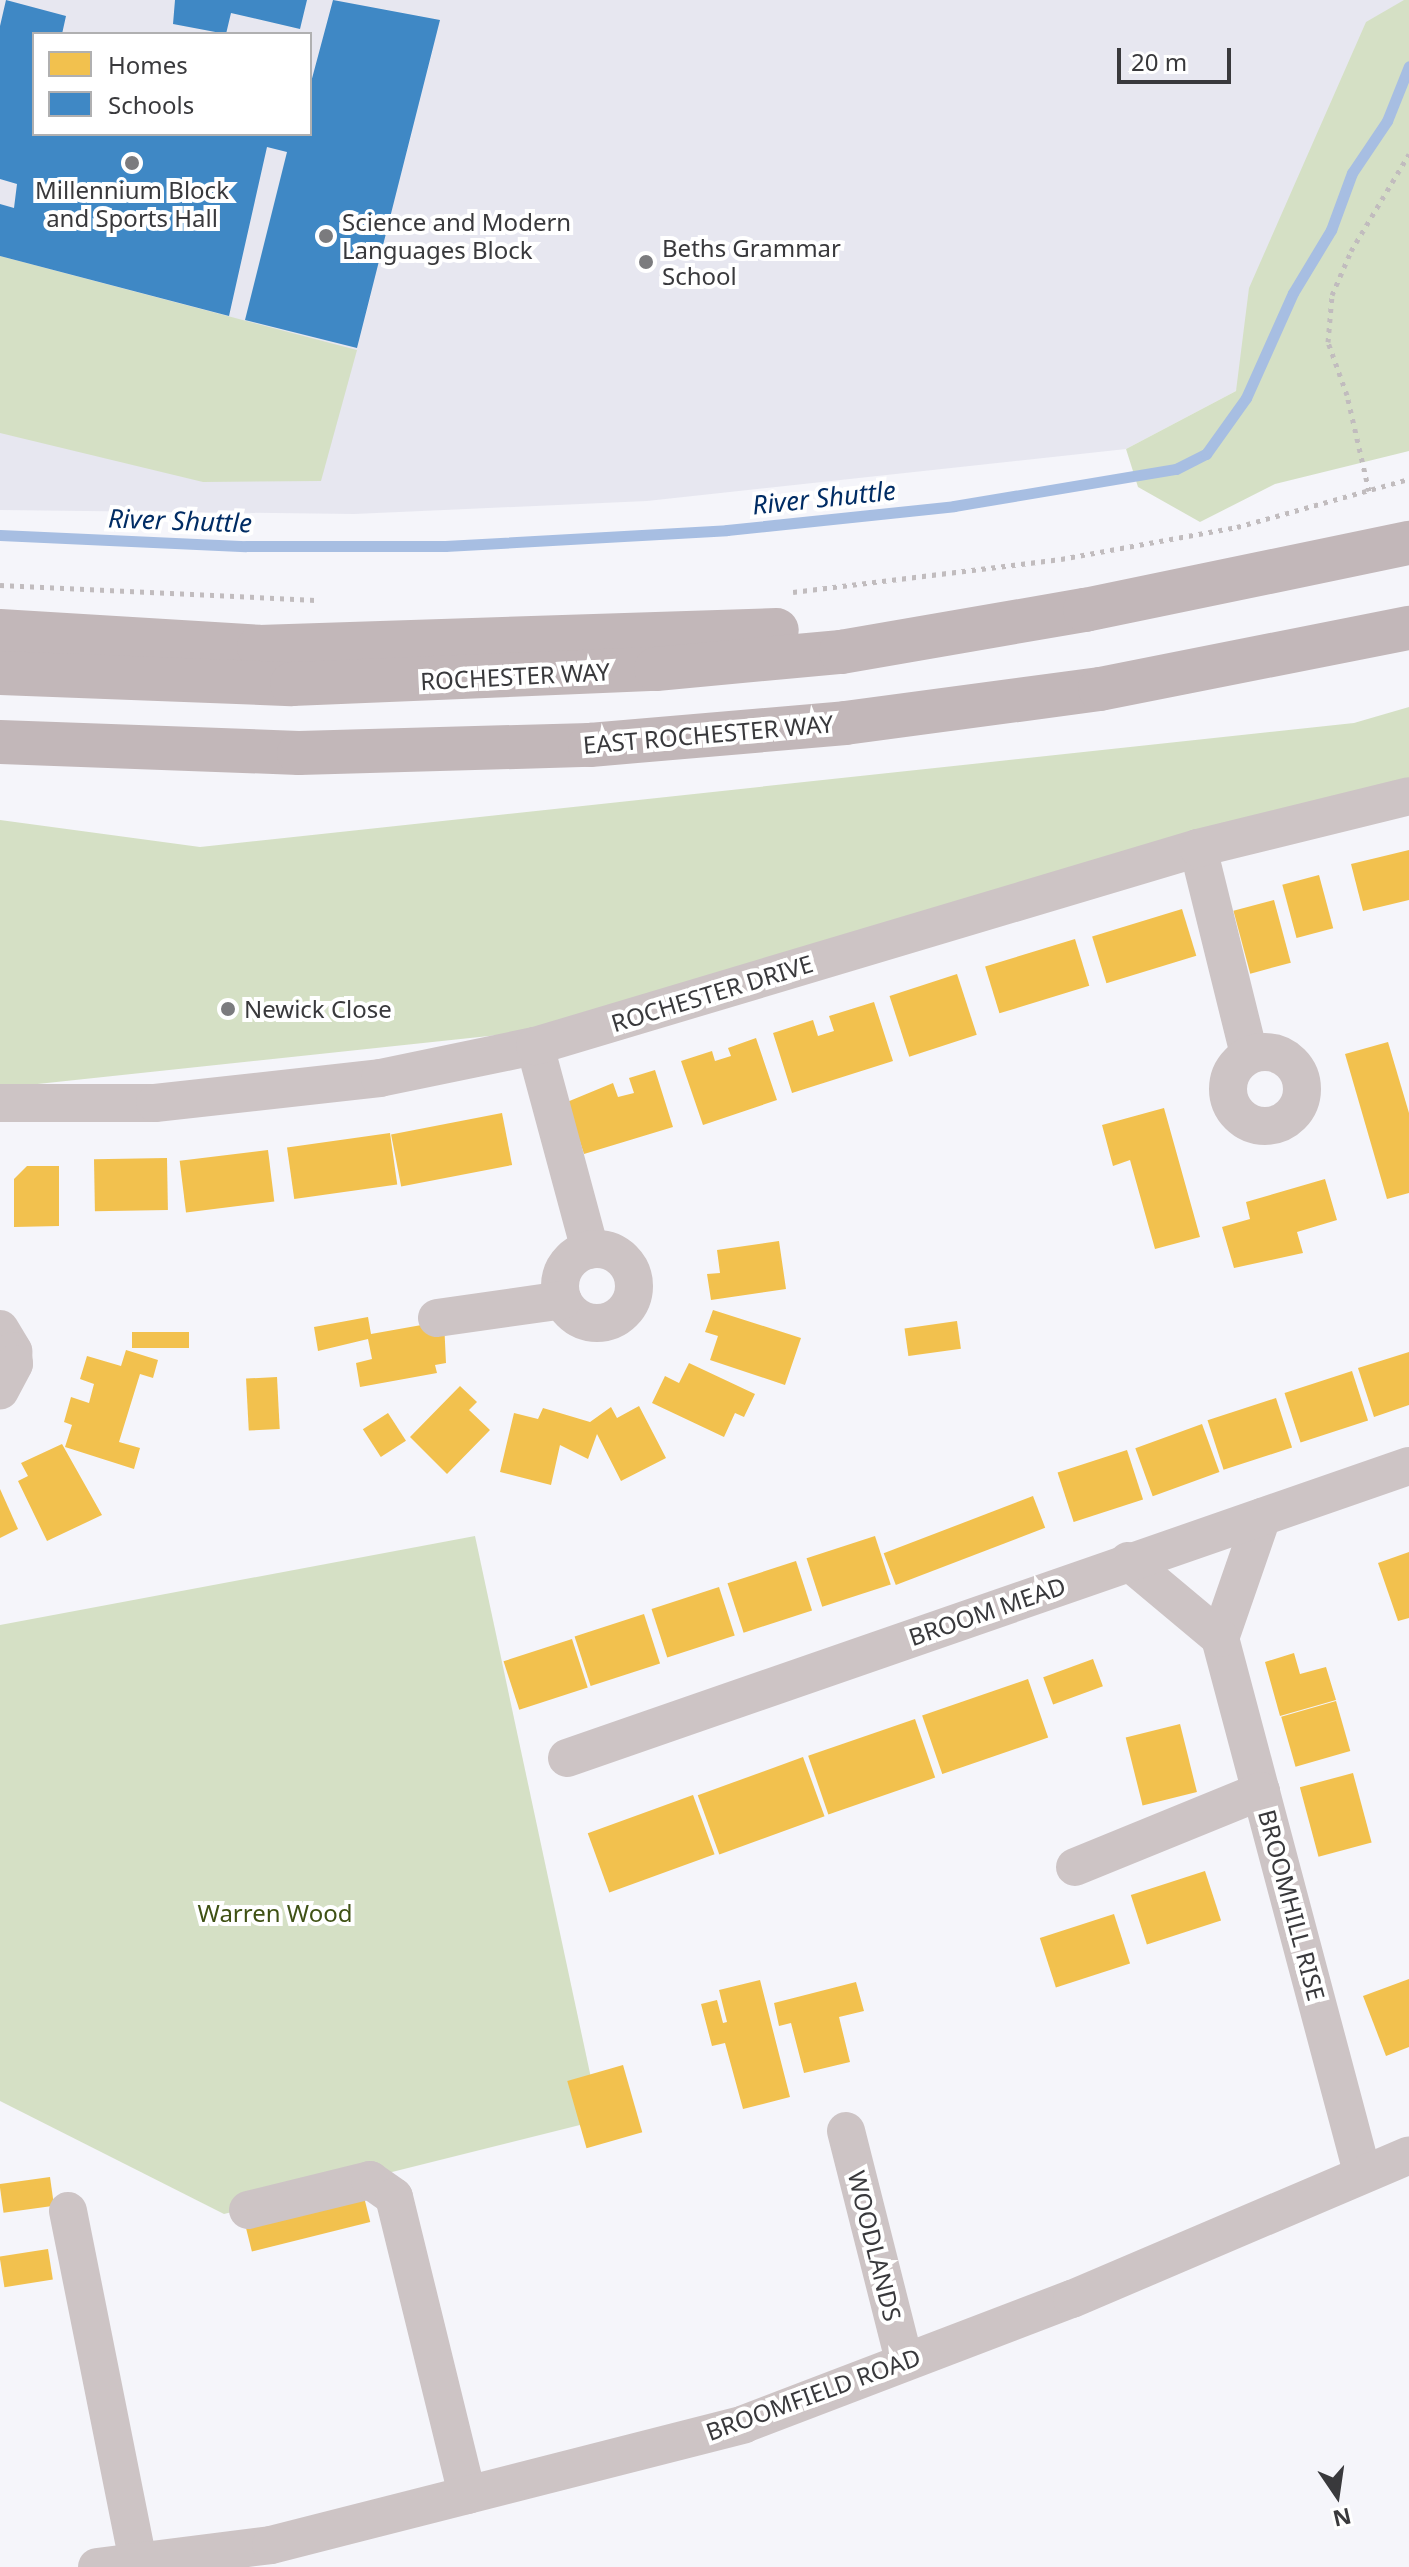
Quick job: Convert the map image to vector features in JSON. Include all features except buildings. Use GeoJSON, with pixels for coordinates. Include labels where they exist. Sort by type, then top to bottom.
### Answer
{"type":"FeatureCollection","features":[{"type":"Feature","properties":{"kind":"highway"},"geometry":{"type":"LineString","coordinates":[[1,642],[274,646],[510,642],[1026,618],[1319,565],[1409,543]]}},
{"type":"Feature","properties":{"kind":"highway","name":"EAST ROCHESTER WAY"},"geometry":{"type":"LineString","coordinates":[[0,742],[299,753],[590,745],[845,723],[1100,689],[1409,628]]}},
{"type":"Feature","properties":{"kind":"street","name":"ROCHESTER DRIVE"},"geometry":{"type":"LineString","coordinates":[[0,1103],[170,1102],[380,1078],[535,1046],[1198,848],[1409,796]]}},
{"type":"Feature","properties":{"kind":"street"},"geometry":{"type":"LineString","coordinates":[[1198,848],[1249,1054]]}},
{"type":"Feature","properties":{"kind":"street"},"geometry":{"type":"LineString","coordinates":[[535,1046],[590,1250]]}},
{"type":"Feature","properties":{"kind":"street"},"geometry":{"type":"LineString","coordinates":[[590,1250],[623,1259],[634,1280],[630,1303],[602,1323],[579,1318],[563,1300],[565,1269],[590,1250]]}},
{"type":"Feature","properties":{"kind":"street"},"geometry":{"type":"LineString","coordinates":[[437,1318],[563,1300]]}},
{"type":"Feature","properties":{"kind":"street"},"geometry":{"type":"LineString","coordinates":[[0,1329],[13,1351],[14,1364],[0,1390]]}},
{"type":"Feature","properties":{"kind":"street","name":"BROOM MEAD"},"geometry":{"type":"LineString","coordinates":[[567,1758],[1409,1466]]}},
{"type":"Feature","properties":{"kind":"street"},"geometry":{"type":"LineString","coordinates":[[1128,1561],[1220,1638],[1262,1517]]}},
{"type":"Feature","properties":{"kind":"street","name":"BROOMHILL RISE"},"geometry":{"type":"LineString","coordinates":[[1220,1638],[1362,2172]]}},
{"type":"Feature","properties":{"kind":"street"},"geometry":{"type":"LineString","coordinates":[[1075,1867],[1261,1791]]}},
{"type":"Feature","properties":{"kind":"street","name":"WOODLANDS"},"geometry":{"type":"LineString","coordinates":[[846,2131],[904,2361]]}},
{"type":"Feature","properties":{"kind":"street","name":"BROOMFIELD ROAD"},"geometry":{"type":"LineString","coordinates":[[97,2567],[271,2545],[744,2424],[1072,2299],[1362,2172],[1409,2155]]}},
{"type":"Feature","properties":{"kind":"street"},"geometry":{"type":"LineString","coordinates":[[248,2210],[370,2180],[394,2197],[467,2495]]}},
{"type":"Feature","properties":{"kind":"street"},"geometry":{"type":"LineString","coordinates":[[68,2211],[138,2562]]}},
{"type":"Feature","properties":{"kind":"path"},"geometry":{"type":"LineString","coordinates":[[1369,491],[1347,395],[1328,342],[1332,295],[1351,251],[1409,154]]}},
{"type":"Feature","properties":{"kind":"path"},"geometry":{"type":"LineString","coordinates":[[782,593],[1061,559],[1237,527],[1409,479]]}},
{"type":"Feature","properties":{"kind":"path"},"geometry":{"type":"LineString","coordinates":[[0,585],[326,601]]}},
{"type":"Feature","properties":{"kind":"shaded area","name":"Beths Grammar School"},"geometry":{"type":"Polygon","coordinates":[[[0,0],[1409,0],[1236,391],[1126,449],[647,501],[354,514],[0,510],[0,0]]]}},
{"type":"Feature","properties":{"kind":"green space"},"geometry":{"type":"Polygon","coordinates":[[[1409,0],[1409,451],[1275,484],[1200,522],[1138,487],[1126,449],[1236,391],[1249,288],[1366,22],[1409,0]]]}},
{"type":"Feature","properties":{"kind":"green space"},"geometry":{"type":"Polygon","coordinates":[[[0,256],[357,350],[321,481],[203,482],[0,433],[0,256]]]}},
{"type":"Feature","properties":{"kind":"green space"},"geometry":{"type":"Polygon","coordinates":[[[1409,707],[1409,789],[536,1031],[0,1088],[0,820],[200,847],[1354,723],[1409,707]]]}},
{"type":"Feature","properties":{"kind":"green space","name":"Warren Wood"},"geometry":{"type":"Polygon","coordinates":[[[475,1536],[600,2120],[224,2214],[0,2101],[0,1625],[475,1536]]]}},
{"type":"Feature","properties":{"kind":"waterway","name":"River Shuttle"},"geometry":{"type":"LineString","coordinates":[[0,535],[246,546],[445,546],[727,530],[954,506],[1176,469],[1206,454],[1246,398],[1293,293],[1331,230],[1352,173],[1387,121],[1409,66]]}},
{"type":"Feature","properties":{"kind":"place","name":"Millennium Block and Sports Hall"},"geometry":{"type":"Point","coordinates":[132,163]}},
{"type":"Feature","properties":{"kind":"place","name":"Science and Modern Languages Block"},"geometry":{"type":"Point","coordinates":[326,236]}},
{"type":"Feature","properties":{"kind":"place","name":"Beths Grammar School"},"geometry":{"type":"Point","coordinates":[646,262]}},
{"type":"Feature","properties":{"kind":"place","name":"Newick Close"},"geometry":{"type":"Point","coordinates":[228,1009]}}]}
